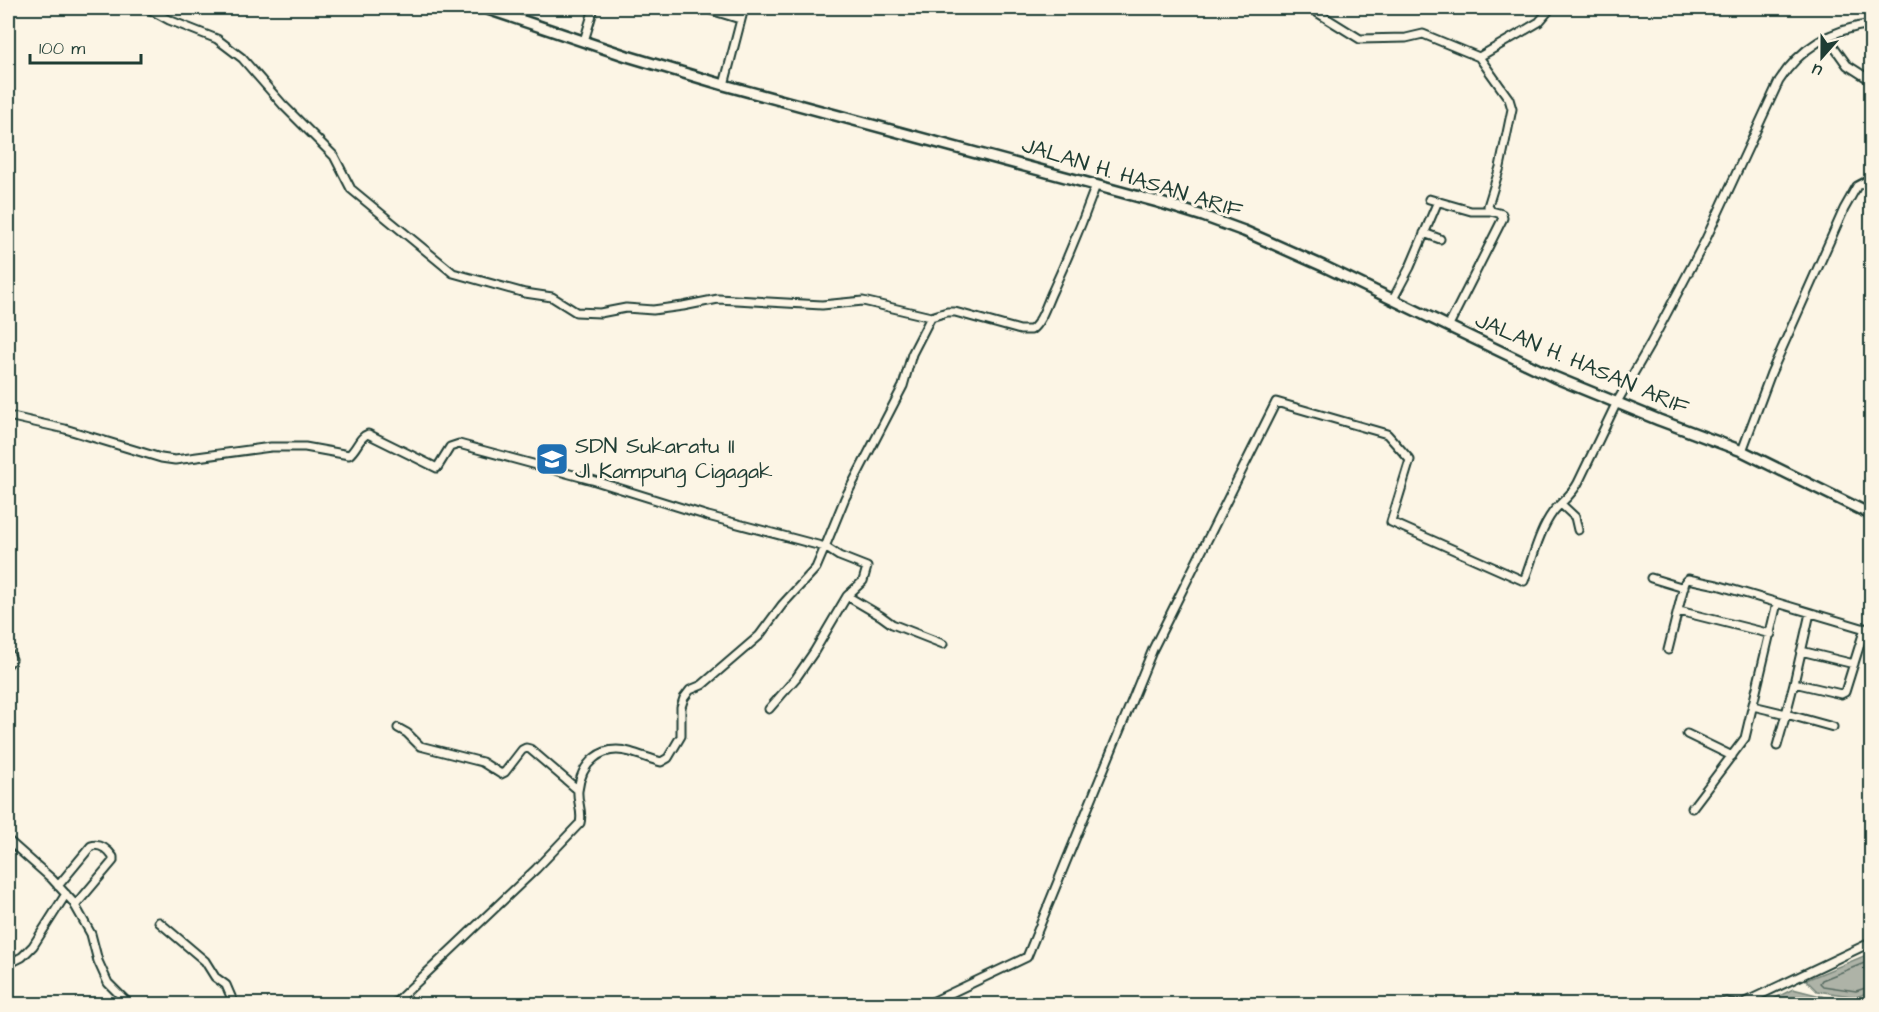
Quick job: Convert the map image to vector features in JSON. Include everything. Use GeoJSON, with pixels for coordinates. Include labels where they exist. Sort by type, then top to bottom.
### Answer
{"type":"FeatureCollection","features":[{"type":"Feature","properties":{"kind":"main road","name":"JALAN H. HASAN ARIF"},"geometry":{"type":"LineString","coordinates":[[485,8],[724,85],[1217,220],[1323,266],[1554,377],[1742,451],[1872,515]]}},
{"type":"Feature","properties":{"kind":"street"},"geometry":{"type":"LineString","coordinates":[[147,8],[169,20],[216,39],[242,58],[283,105],[334,156],[351,189],[453,273],[525,293],[552,297],[576,312],[600,313],[626,308],[653,310],[718,299],[822,305],[863,301],[931,317],[955,312],[1020,330],[1029,330],[1033,329],[1040,319],[1078,235],[1096,185]]}},
{"type":"Feature","properties":{"kind":"street"},"geometry":{"type":"LineString","coordinates":[[584,41],[594,8]]}},
{"type":"Feature","properties":{"kind":"street"},"geometry":{"type":"LineString","coordinates":[[704,8],[740,19]]}},
{"type":"Feature","properties":{"kind":"street"},"geometry":{"type":"LineString","coordinates":[[724,85],[744,8]]}},
{"type":"Feature","properties":{"kind":"street"},"geometry":{"type":"LineString","coordinates":[[1310,8],[1360,39],[1406,38],[1423,34],[1479,57],[1509,99],[1512,109],[1500,167],[1488,206],[1491,211]]}},
{"type":"Feature","properties":{"kind":"street"},"geometry":{"type":"LineString","coordinates":[[1479,57],[1543,19],[1551,8]]}},
{"type":"Feature","properties":{"kind":"street"},"geometry":{"type":"LineString","coordinates":[[928,1005],[1027,957],[1153,649],[1276,402],[1387,435],[1410,460],[1391,522],[1524,581],[1542,532],[1553,512],[1578,483],[1705,242],[1779,81],[1792,63],[1811,46],[1842,30],[1872,24]]}},
{"type":"Feature","properties":{"kind":"street"},"geometry":{"type":"LineString","coordinates":[[1828,39],[1847,65],[1872,81]]}},
{"type":"Feature","properties":{"kind":"street"},"geometry":{"type":"LineString","coordinates":[[1742,451],[1771,373],[1844,209],[1857,186],[1872,178]]}},
{"type":"Feature","properties":{"kind":"street"},"geometry":{"type":"LineString","coordinates":[[1430,199],[1471,211],[1491,211],[1502,214],[1503,218],[1448,327]]}},
{"type":"Feature","properties":{"kind":"street"},"geometry":{"type":"LineString","coordinates":[[1393,299],[1410,267],[1438,201]]}},
{"type":"Feature","properties":{"kind":"street"},"geometry":{"type":"LineString","coordinates":[[1424,233],[1440,239]]}},
{"type":"Feature","properties":{"kind":"street"},"geometry":{"type":"LineString","coordinates":[[394,1005],[536,869],[580,823],[582,816],[578,790],[580,779],[592,759],[603,752],[628,751],[661,762],[668,759],[681,736],[681,707],[687,693],[702,685],[759,636],[782,604],[816,568],[850,487],[903,386],[912,354],[931,317]]}},
{"type":"Feature","properties":{"kind":"street"},"geometry":{"type":"LineString","coordinates":[[8,416],[175,460],[271,447],[305,447],[350,455],[362,438],[368,434],[437,468],[450,447],[459,444],[582,477],[708,516],[825,547],[839,556],[867,567],[863,580],[847,596],[814,652],[796,678],[769,709]]}},
{"type":"Feature","properties":{"kind":"street"},"geometry":{"type":"LineString","coordinates":[[1561,504],[1575,517],[1578,530]]}},
{"type":"Feature","properties":{"kind":"street"},"geometry":{"type":"LineString","coordinates":[[1651,579],[1684,588]]}},
{"type":"Feature","properties":{"kind":"street"},"geometry":{"type":"LineString","coordinates":[[1668,650],[1685,582],[1690,579],[1868,629],[1846,690],[1841,694],[1794,683]]}},
{"type":"Feature","properties":{"kind":"street"},"geometry":{"type":"LineString","coordinates":[[847,596],[892,624],[944,644]]}},
{"type":"Feature","properties":{"kind":"street"},"geometry":{"type":"LineString","coordinates":[[1692,808],[1745,738],[1778,603]]}},
{"type":"Feature","properties":{"kind":"street"},"geometry":{"type":"LineString","coordinates":[[1679,611],[1771,633]]}},
{"type":"Feature","properties":{"kind":"street"},"geometry":{"type":"LineString","coordinates":[[1777,746],[1810,613]]}},
{"type":"Feature","properties":{"kind":"street"},"geometry":{"type":"LineString","coordinates":[[1801,651],[1854,664]]}},
{"type":"Feature","properties":{"kind":"street"},"geometry":{"type":"LineString","coordinates":[[8,652],[12,659],[8,664]]}},
{"type":"Feature","properties":{"kind":"street"},"geometry":{"type":"LineString","coordinates":[[1753,706],[1833,727]]}},
{"type":"Feature","properties":{"kind":"street"},"geometry":{"type":"LineString","coordinates":[[398,728],[420,746],[482,762],[501,774],[522,750],[530,749],[578,790]]}},
{"type":"Feature","properties":{"kind":"street"},"geometry":{"type":"LineString","coordinates":[[1687,734],[1732,756]]}},
{"type":"Feature","properties":{"kind":"street"},"geometry":{"type":"LineString","coordinates":[[8,840],[58,886],[75,906],[91,934],[98,961],[108,983],[129,1005]]}},
{"type":"Feature","properties":{"kind":"street"},"geometry":{"type":"LineString","coordinates":[[58,886],[91,846],[99,846],[109,852],[113,861],[75,906]]}},
{"type":"Feature","properties":{"kind":"street"},"geometry":{"type":"LineString","coordinates":[[8,964],[22,957],[33,946],[66,894]]}},
{"type":"Feature","properties":{"kind":"street"},"geometry":{"type":"LineString","coordinates":[[159,922],[205,961],[215,977],[226,985],[232,1005]]}},
{"type":"Feature","properties":{"kind":"street"},"geometry":{"type":"LineString","coordinates":[[1741,1005],[1872,942]]}},
{"type":"Feature","properties":{"kind":"street"},"geometry":{"type":"LineString","coordinates":[[1718,1005],[1726,1002],[1736,1005]]}},
{"type":"Feature","properties":{"kind":"water"},"geometry":{"type":"Polygon","coordinates":[[[1871,953],[1871,991],[1857,997],[1817,991],[1806,980],[1871,953]]]}},
{"type":"Feature","properties":{"kind":"water"},"geometry":{"type":"Polygon","coordinates":[[[1793,989],[1852,1004],[1764,1004],[1793,989]]]}},
{"type":"Feature","properties":{"kind":"place","name":"SDN Sukaratu II Jl Kampung Cigagak"},"geometry":{"type":"Point","coordinates":[552,459]}}]}
